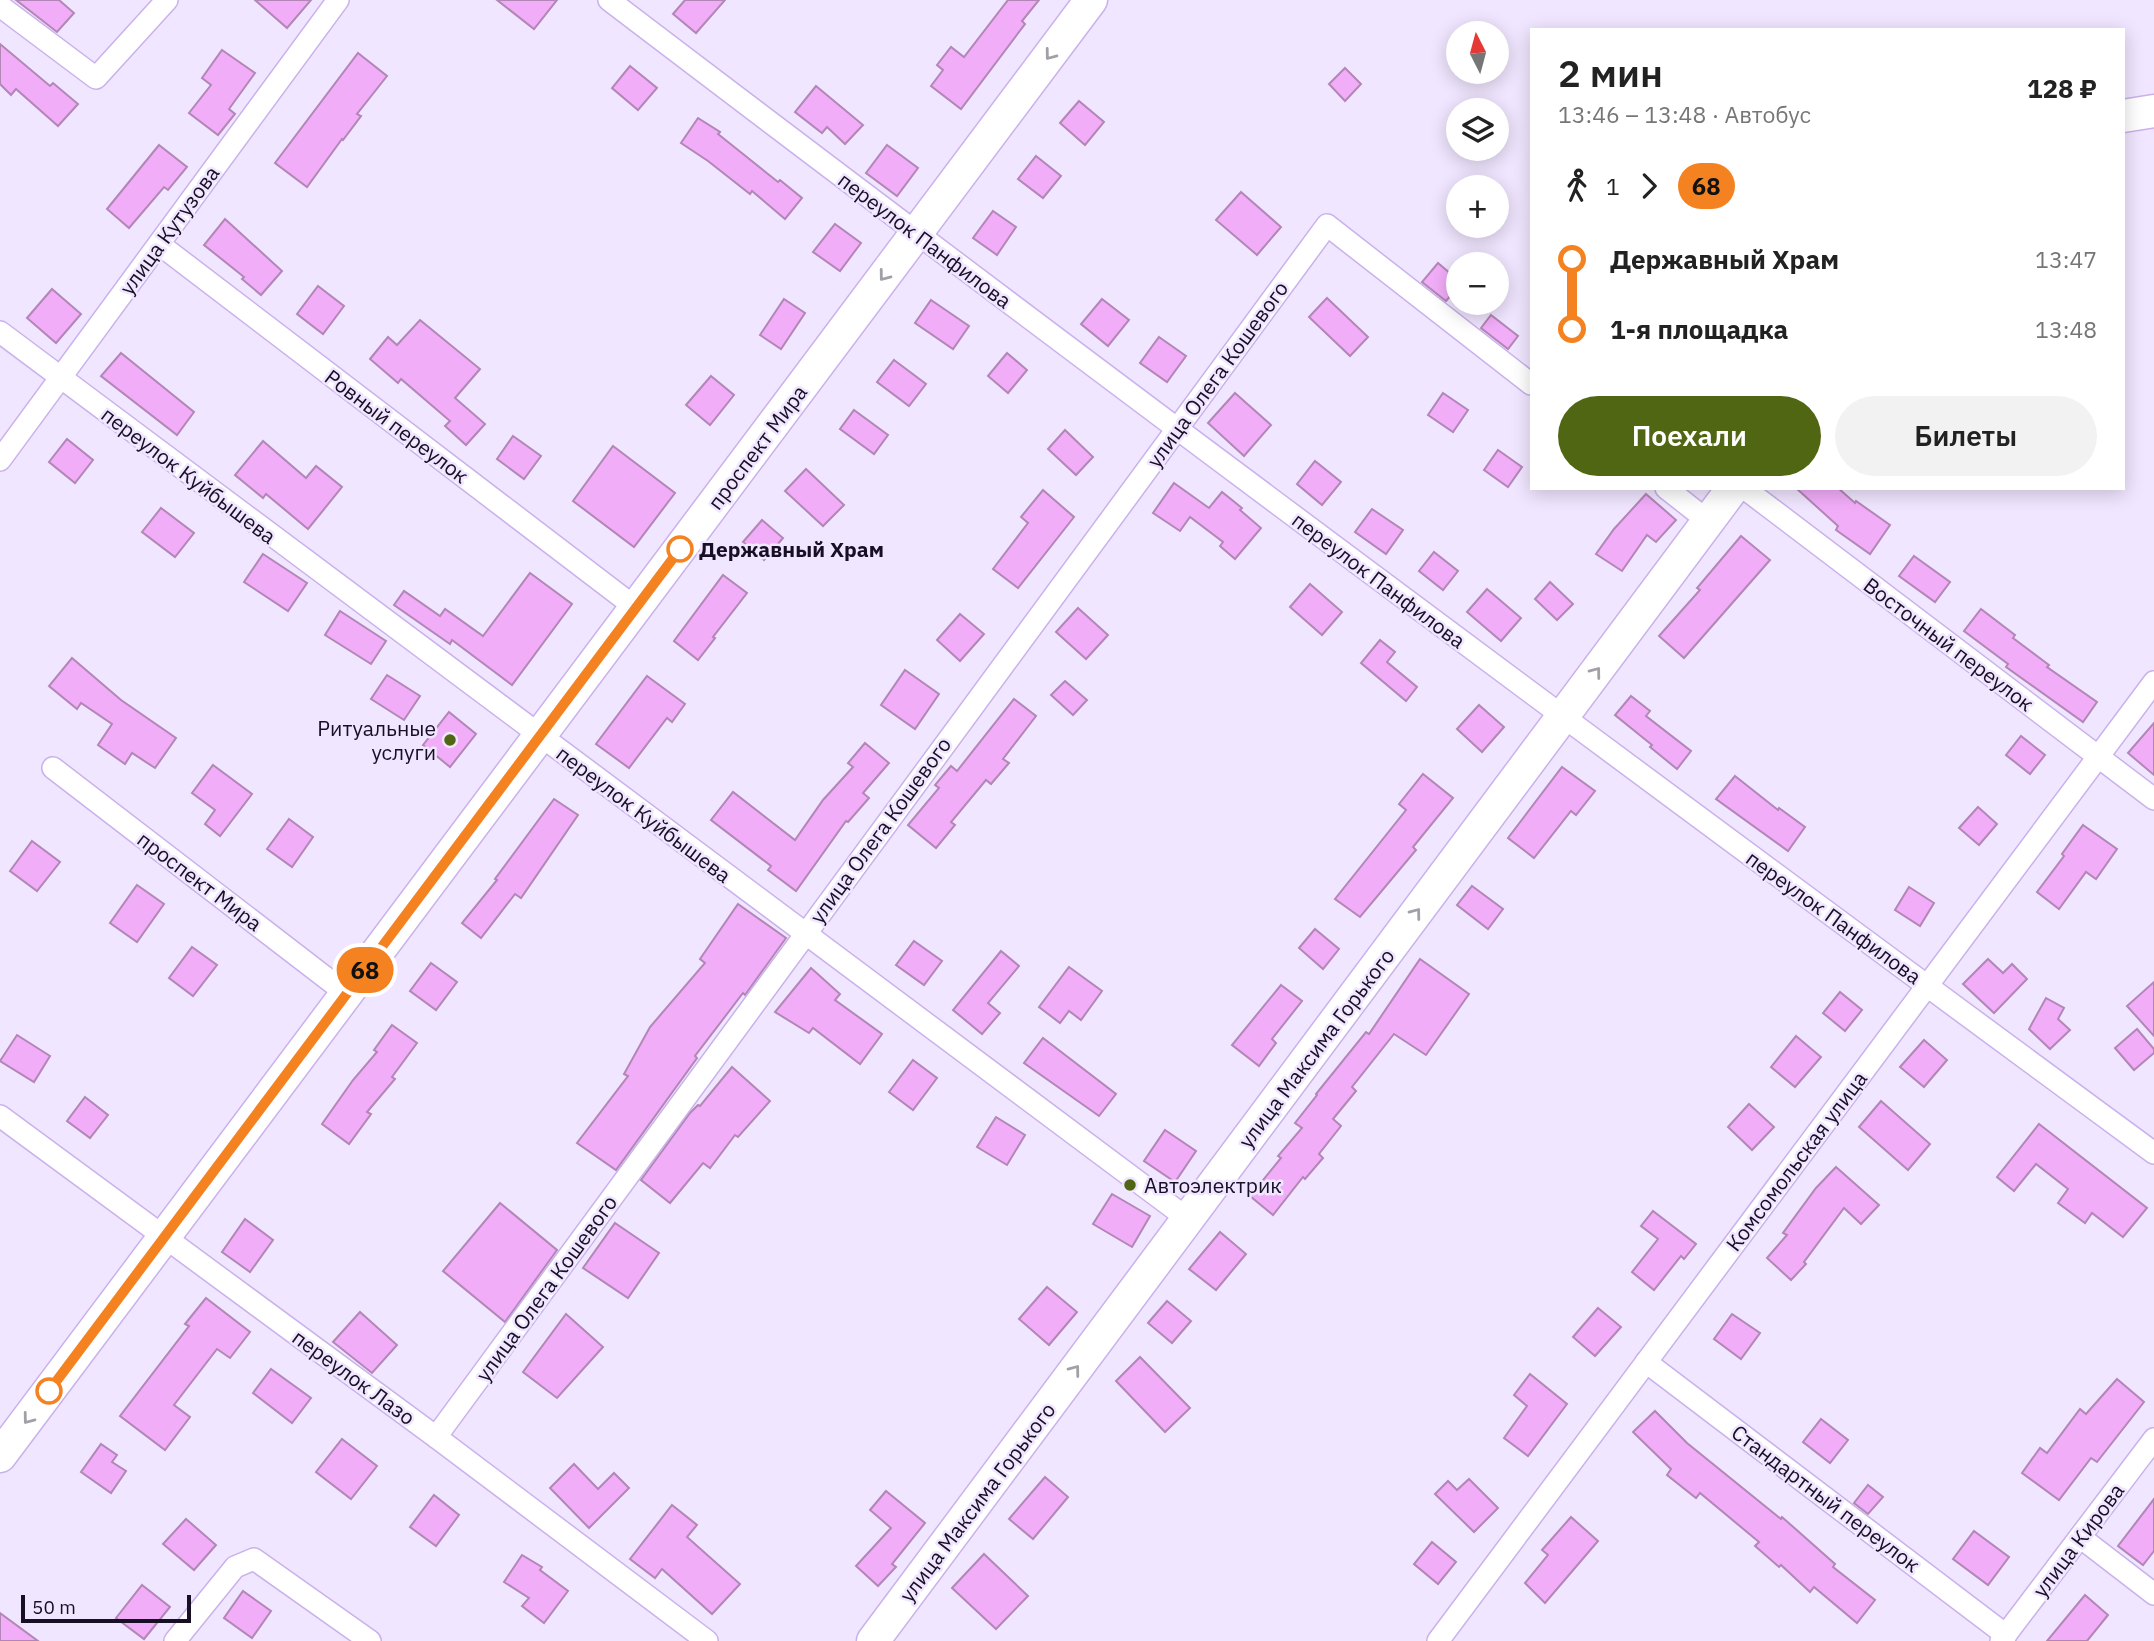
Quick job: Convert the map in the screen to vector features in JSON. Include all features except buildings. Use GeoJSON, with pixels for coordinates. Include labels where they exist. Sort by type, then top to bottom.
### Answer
{"type":"FeatureCollection","features":[{"type":"Feature","properties":{"kind":"main road","name":"проспект Мира"},"geometry":{"type":"LineString","coordinates":[[0,1456],[1091,0]]}},
{"type":"Feature","properties":{"kind":"main road"},"geometry":{"type":"LineString","coordinates":[[2125,116],[2154,111]]}},
{"type":"Feature","properties":{"kind":"main road","name":"улица Максима Горького"},"geometry":{"type":"LineString","coordinates":[[873,1641],[1732,490]]}},
{"type":"Feature","properties":{"kind":"street"},"geometry":{"type":"LineString","coordinates":[[0,6],[96,78],[167,0]]}},
{"type":"Feature","properties":{"kind":"street","name":"улица Кутузова"},"geometry":{"type":"LineString","coordinates":[[0,460],[338,0]]}},
{"type":"Feature","properties":{"kind":"street","name":"переулок Панфилова"},"geometry":{"type":"LineString","coordinates":[[609,0],[916,234],[1562,717],[2154,1153]]}},
{"type":"Feature","properties":{"kind":"street","name":"улица Олега Кошевого"},"geometry":{"type":"LineString","coordinates":[[436,1437],[1327,225],[1530,383]]}},
{"type":"Feature","properties":{"kind":"street","name":"Ровный переулок"},"geometry":{"type":"LineString","coordinates":[[159,244],[636,608]]}},
{"type":"Feature","properties":{"kind":"street","name":"переулок Куйбышева"},"geometry":{"type":"LineString","coordinates":[[0,332],[1188,1219]]}},
{"type":"Feature","properties":{"kind":"street"},"geometry":{"type":"LineString","coordinates":[[1668,490],[1708,522]]}},
{"type":"Feature","properties":{"kind":"street","name":"Восточный переулок"},"geometry":{"type":"LineString","coordinates":[[1747,490],[2154,799]]}},
{"type":"Feature","properties":{"kind":"street","name":"Комсомольская улица"},"geometry":{"type":"LineString","coordinates":[[1438,1641],[2154,682]]}},
{"type":"Feature","properties":{"kind":"street","name":"проспект Мира"},"geometry":{"type":"LineString","coordinates":[[53,768],[347,994]]}},
{"type":"Feature","properties":{"kind":"street","name":"переулок Лазо"},"geometry":{"type":"LineString","coordinates":[[0,1116],[436,1437],[707,1641]]}},
{"type":"Feature","properties":{"kind":"street","name":"Стандартный переулок"},"geometry":{"type":"LineString","coordinates":[[1646,1362],[2004,1638]]}},
{"type":"Feature","properties":{"kind":"street","name":"улица Кирова"},"geometry":{"type":"LineString","coordinates":[[2004,1638],[2154,1439]]}},
{"type":"Feature","properties":{"kind":"street"},"geometry":{"type":"LineString","coordinates":[[2080,1537],[2154,1594]]}},
{"type":"Feature","properties":{"kind":"street"},"geometry":{"type":"LineString","coordinates":[[175,1641],[235,1567],[254,1559],[370,1641]]}},
{"type":"Feature","properties":{"kind":"bus line","name":"68"},"geometry":{"type":"LineString","coordinates":[[49,1391],[680,549]]}},
{"type":"Feature","properties":{"kind":"place","name":"Державный Храм"},"geometry":{"type":"Point","coordinates":[680,549]}},
{"type":"Feature","properties":{"kind":"place","name":"Ритуальные услуги"},"geometry":{"type":"Point","coordinates":[450,740]}},
{"type":"Feature","properties":{"kind":"place","name":"Автоэлектрик"},"geometry":{"type":"Point","coordinates":[1130,1185]}}]}
